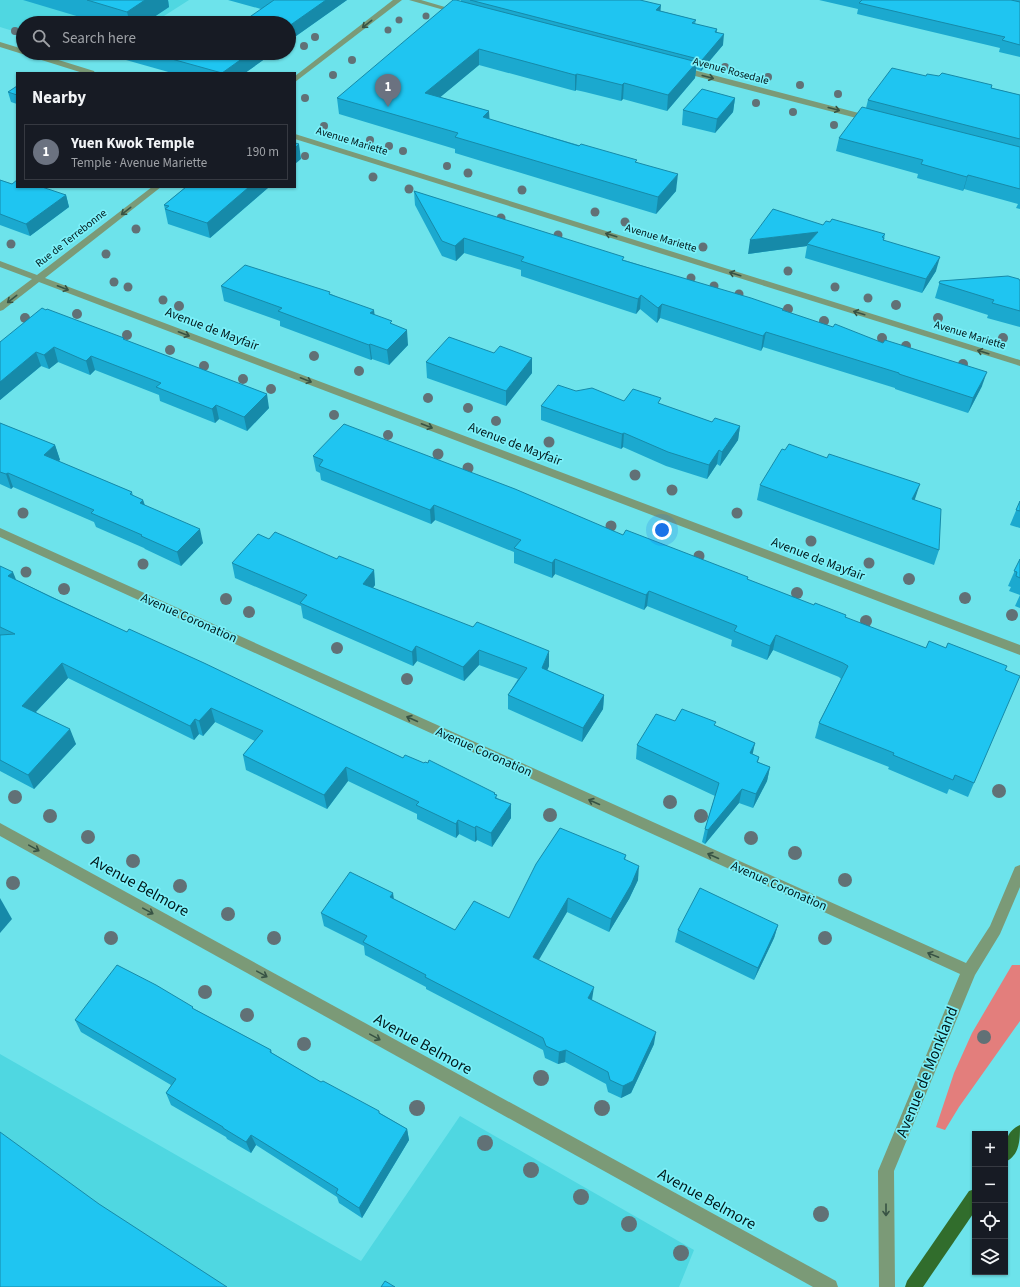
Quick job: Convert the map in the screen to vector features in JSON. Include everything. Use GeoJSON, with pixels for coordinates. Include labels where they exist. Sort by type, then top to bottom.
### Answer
{"type":"FeatureCollection","features":[{"type":"Feature","properties":{"kind":"main road"},"geometry":{"type":"LineString","coordinates":[[1008,1150],[1020,1133]]}},
{"type":"Feature","properties":{"kind":"main road"},"geometry":{"type":"LineString","coordinates":[[913,1287],[972,1201]]}},
{"type":"Feature","properties":{"kind":"street"},"geometry":{"type":"LineString","coordinates":[[296,79],[398,0]]}},
{"type":"Feature","properties":{"kind":"street"},"geometry":{"type":"LineString","coordinates":[[413,0],[467,14]]}},
{"type":"Feature","properties":{"kind":"street"},"geometry":{"type":"LineString","coordinates":[[0,44],[16,50]]}},
{"type":"Feature","properties":{"kind":"street"},"geometry":{"type":"LineString","coordinates":[[50,60],[88,72]]}},
{"type":"Feature","properties":{"kind":"street","name":"Avenue Rosedale"},"geometry":{"type":"LineString","coordinates":[[674,68],[882,122]]}},
{"type":"Feature","properties":{"kind":"street","name":"Avenue Mariette"},"geometry":{"type":"LineString","coordinates":[[296,136],[1020,363]]}},
{"type":"Feature","properties":{"kind":"street","name":"Rue de Terrebonne"},"geometry":{"type":"LineString","coordinates":[[0,308],[155,188]]}},
{"type":"Feature","properties":{"kind":"street","name":"Avenue de Mayfair"},"geometry":{"type":"LineString","coordinates":[[0,264],[1020,650]]}},
{"type":"Feature","properties":{"kind":"street","name":"Avenue Coronation"},"geometry":{"type":"LineString","coordinates":[[0,532],[969,971]]}},
{"type":"Feature","properties":{"kind":"street","name":"Avenue Belmore"},"geometry":{"type":"LineString","coordinates":[[0,830],[830,1287]]}},
{"type":"Feature","properties":{"kind":"street","name":"Avenue de Monkland"},"geometry":{"type":"LineString","coordinates":[[887,1287],[886,1171],[969,971],[995,930],[1020,871]]}},
{"type":"Feature","properties":{"kind":"shaded area"},"geometry":{"type":"Polygon","coordinates":[[[0,0],[189,0],[164,16],[16,16],[16,32],[0,27],[0,0]]]}},
{"type":"Feature","properties":{"kind":"shaded area"},"geometry":{"type":"Polygon","coordinates":[[[1012,965],[1020,965],[1020,1021],[959,1107],[945,1130],[936,1127],[954,1073],[972,1033],[1012,965]]]}},
{"type":"Feature","properties":{"kind":"shaded area"},"geometry":{"type":"Polygon","coordinates":[[[0,1054],[361,1261],[460,1116],[694,1250],[679,1287],[0,1287],[0,1054]]]}},
{"type":"Feature","properties":{"kind":"building"},"geometry":{"type":"Polygon","coordinates":[[[87,0],[145,0],[127,12],[87,0]]]}},
{"type":"Feature","properties":{"kind":"building"},"geometry":{"type":"Polygon","coordinates":[[[274,0],[326,0],[296,21],[296,16],[251,16],[274,0]]]}},
{"type":"Feature","properties":{"kind":"building"},"geometry":{"type":"Polygon","coordinates":[[[453,0],[697,62],[668,95],[624,83],[622,85],[577,74],[575,75],[479,49],[425,93],[489,111],[483,117],[579,146],[581,144],[637,160],[635,162],[678,174],[658,197],[455,137],[458,133],[337,98],[453,0]]]}},
{"type":"Feature","properties":{"kind":"building"},"geometry":{"type":"Polygon","coordinates":[[[470,0],[640,0],[661,5],[656,10],[696,20],[692,23],[717,29],[715,32],[724,34],[702,60],[470,0]]]}},
{"type":"Feature","properties":{"kind":"building"},"geometry":{"type":"Polygon","coordinates":[[[862,0],[1011,0],[1020,2],[1020,45],[1002,40],[1005,37],[859,3],[862,0]]]}},
{"type":"Feature","properties":{"kind":"building"},"geometry":{"type":"Polygon","coordinates":[[[175,60],[240,60],[223,72],[218,72],[175,60]]]}},
{"type":"Feature","properties":{"kind":"building"},"geometry":{"type":"Polygon","coordinates":[[[892,68],[926,76],[927,74],[939,76],[942,73],[992,85],[991,88],[1020,95],[1020,139],[868,100],[892,68]]]}},
{"type":"Feature","properties":{"kind":"building"},"geometry":{"type":"Polygon","coordinates":[[[16,87],[16,95],[8,92],[16,87]]]}},
{"type":"Feature","properties":{"kind":"building"},"geometry":{"type":"Polygon","coordinates":[[[702,89],[735,98],[717,119],[683,110],[702,89]]]}},
{"type":"Feature","properties":{"kind":"building"},"geometry":{"type":"Polygon","coordinates":[[[862,107],[1020,147],[1020,189],[968,175],[967,177],[921,164],[923,160],[839,138],[862,107]]]}},
{"type":"Feature","properties":{"kind":"building"},"geometry":{"type":"Polygon","coordinates":[[[0,180],[12,184],[16,181],[16,188],[45,188],[66,195],[26,224],[0,214],[0,180]]]}},
{"type":"Feature","properties":{"kind":"building"},"geometry":{"type":"Polygon","coordinates":[[[185,188],[248,188],[207,223],[165,209],[169,206],[164,205],[185,188]]]}},
{"type":"Feature","properties":{"kind":"building"},"geometry":{"type":"Polygon","coordinates":[[[414,191],[624,257],[622,260],[751,298],[833,327],[835,324],[883,343],[885,340],[987,372],[973,398],[899,373],[766,332],[763,336],[662,304],[658,308],[641,295],[638,299],[521,261],[524,257],[464,238],[455,246],[442,241],[414,191]]]}},
{"type":"Feature","properties":{"kind":"building"},"geometry":{"type":"Polygon","coordinates":[[[773,209],[823,225],[826,221],[830,222],[832,219],[885,234],[882,237],[884,238],[883,240],[940,257],[926,279],[807,244],[818,232],[750,240],[773,209]]]}},
{"type":"Feature","properties":{"kind":"building"},"geometry":{"type":"Polygon","coordinates":[[[245,265],[330,292],[329,294],[374,310],[370,313],[392,321],[390,323],[407,330],[387,350],[370,344],[369,345],[278,311],[282,308],[221,286],[245,265]]]}},
{"type":"Feature","properties":{"kind":"building"},"geometry":{"type":"Polygon","coordinates":[[[1008,276],[1019,279],[1020,281],[1020,311],[992,303],[994,300],[939,283],[940,281],[1008,276]]]}},
{"type":"Feature","properties":{"kind":"building"},"geometry":{"type":"Polygon","coordinates":[[[42,308],[124,338],[123,339],[267,394],[244,417],[216,405],[212,409],[156,387],[161,383],[91,356],[86,361],[54,347],[44,355],[36,352],[0,382],[0,342],[42,308]]]}},
{"type":"Feature","properties":{"kind":"building"},"geometry":{"type":"Polygon","coordinates":[[[449,337],[494,353],[500,346],[532,358],[506,391],[426,362],[449,337]]]}},
{"type":"Feature","properties":{"kind":"building"},"geometry":{"type":"Polygon","coordinates":[[[558,385],[576,391],[592,388],[624,401],[633,389],[661,398],[658,403],[712,422],[715,418],[740,426],[722,452],[719,450],[709,465],[668,452],[624,433],[622,434],[541,406],[558,385]]]}},
{"type":"Feature","properties":{"kind":"building"},"geometry":{"type":"Polygon","coordinates":[[[0,423],[55,445],[44,455],[132,492],[130,494],[143,500],[140,503],[200,529],[177,552],[91,513],[94,510],[8,473],[6,474],[0,472],[0,423]]]}},
{"type":"Feature","properties":{"kind":"building"},"geometry":{"type":"Polygon","coordinates":[[[344,424],[515,489],[623,535],[626,530],[748,577],[747,579],[814,605],[815,603],[846,615],[845,617],[926,648],[929,641],[946,648],[948,643],[1007,666],[1005,670],[1020,676],[974,783],[955,775],[953,780],[893,755],[894,753],[819,723],[848,666],[843,663],[776,635],[770,646],[734,631],[737,626],[649,591],[646,595],[555,559],[552,563],[514,548],[521,540],[434,505],[430,510],[319,466],[323,460],[313,456],[344,424]]]}},
{"type":"Feature","properties":{"kind":"building"},"geometry":{"type":"Polygon","coordinates":[[[789,444],[827,458],[829,454],[920,484],[912,499],[941,509],[939,550],[760,485],[782,449],[785,450],[789,444]]]}},
{"type":"Feature","properties":{"kind":"building"},"geometry":{"type":"Polygon","coordinates":[[[1020,501],[1020,511],[1016,510],[1020,501]]]}},
{"type":"Feature","properties":{"kind":"building"},"geometry":{"type":"Polygon","coordinates":[[[275,532],[337,559],[339,556],[374,570],[363,584],[473,627],[477,622],[549,651],[542,668],[604,695],[583,728],[508,695],[527,668],[479,650],[463,667],[416,646],[412,652],[300,603],[307,595],[232,563],[258,534],[269,539],[275,532]]]}},
{"type":"Feature","properties":{"kind":"building"},"geometry":{"type":"Polygon","coordinates":[[[1020,559],[1020,578],[1016,576],[1017,572],[1014,571],[1020,559]]]}},
{"type":"Feature","properties":{"kind":"building"},"geometry":{"type":"Polygon","coordinates":[[[0,566],[13,572],[8,576],[51,597],[127,632],[129,629],[204,663],[403,758],[405,755],[424,763],[428,763],[429,760],[495,793],[494,794],[497,795],[495,798],[511,804],[491,833],[476,826],[475,828],[458,820],[456,824],[416,805],[419,802],[346,767],[324,795],[243,755],[263,731],[211,708],[199,721],[195,719],[190,726],[62,663],[22,706],[70,729],[28,775],[0,760],[0,635],[15,634],[0,627],[0,566]]]}},
{"type":"Feature","properties":{"kind":"building"},"geometry":{"type":"Polygon","coordinates":[[[682,709],[716,722],[714,725],[755,743],[750,753],[759,757],[757,762],[770,767],[756,794],[742,789],[708,830],[705,829],[719,783],[637,745],[656,714],[675,721],[682,709]]]}},
{"type":"Feature","properties":{"kind":"building"},"geometry":{"type":"Polygon","coordinates":[[[560,828],[626,855],[624,859],[639,866],[631,885],[611,919],[568,898],[533,957],[594,987],[588,998],[656,1032],[633,1081],[623,1086],[610,1080],[608,1072],[566,1050],[559,1052],[546,1046],[543,1038],[425,977],[426,975],[363,942],[367,936],[321,913],[350,872],[393,893],[390,897],[455,930],[474,901],[509,918],[536,864],[560,828]]]}},
{"type":"Feature","properties":{"kind":"building"},"geometry":{"type":"Polygon","coordinates":[[[700,888],[778,925],[758,968],[678,930],[700,888]]]}},
{"type":"Feature","properties":{"kind":"building"},"geometry":{"type":"Polygon","coordinates":[[[117,965],[156,985],[193,1007],[192,1008],[271,1050],[270,1052],[321,1082],[323,1081],[379,1111],[379,1113],[407,1129],[359,1208],[336,1193],[338,1189],[251,1135],[246,1142],[166,1093],[176,1079],[75,1020],[117,965]]]}},
{"type":"Feature","properties":{"kind":"building"},"geometry":{"type":"Polygon","coordinates":[[[0,1132],[99,1204],[227,1287],[0,1287],[0,1132]]]}},
{"type":"Feature","properties":{"kind":"building"},"geometry":{"type":"Polygon","coordinates":[[[385,1281],[395,1287],[381,1287],[385,1281]]]}},
{"type":"Feature","properties":{"kind":"place","name":"Yuen Kwok Temple"},"geometry":{"type":"Point","coordinates":[388,107]}}]}
